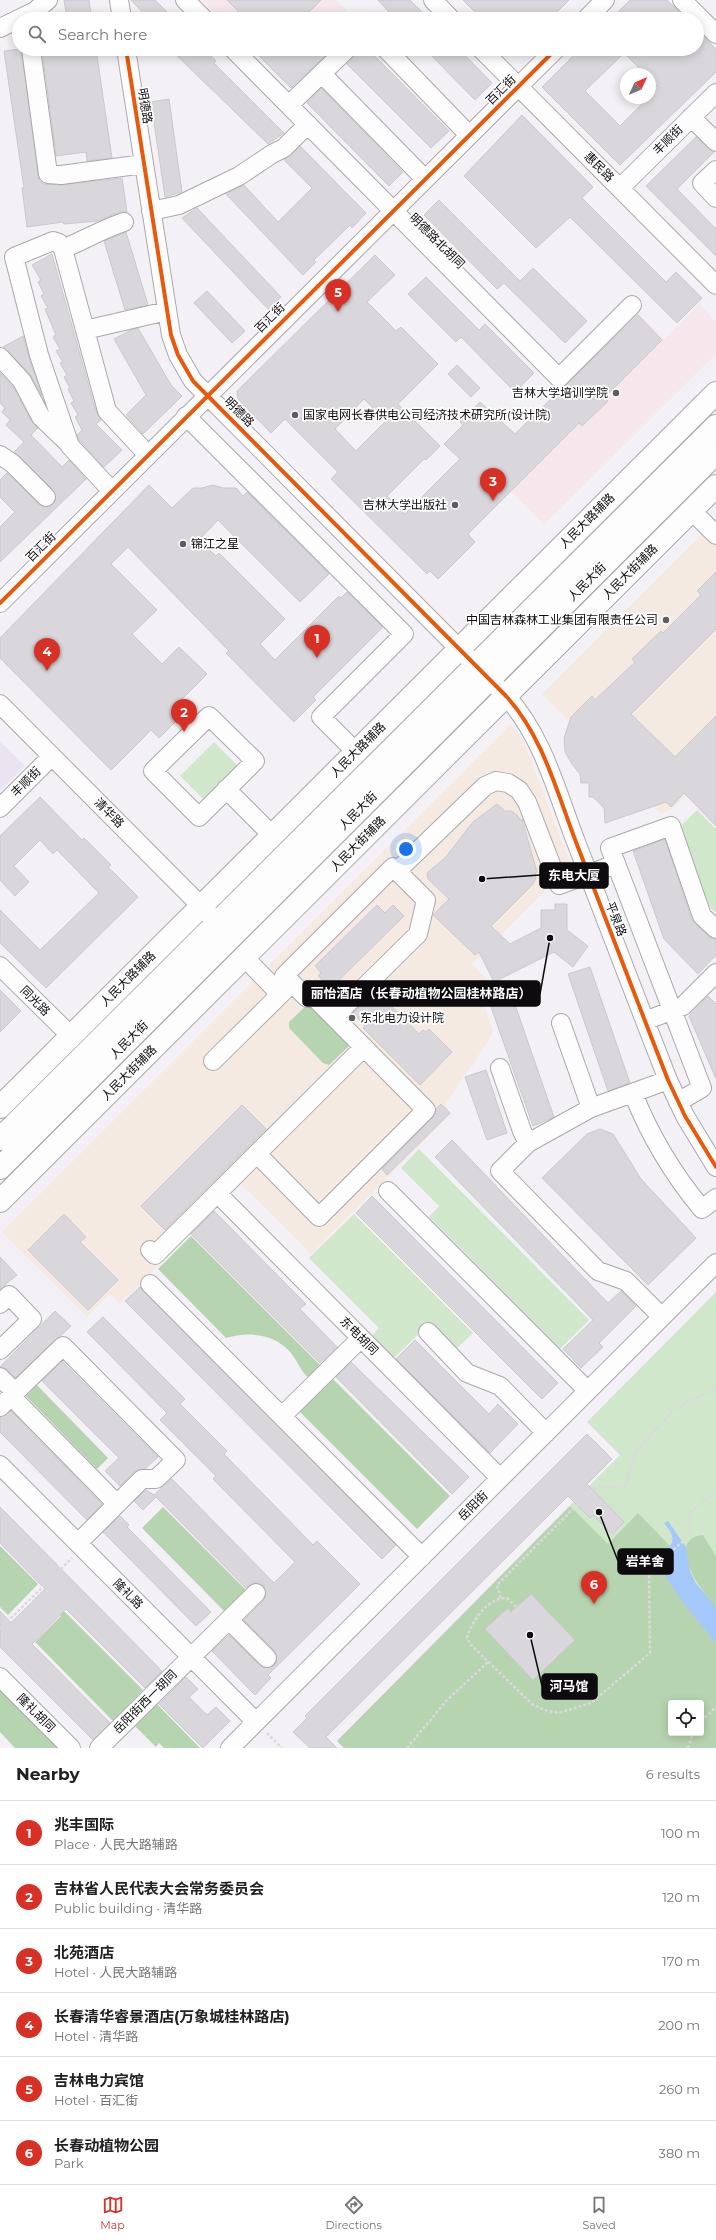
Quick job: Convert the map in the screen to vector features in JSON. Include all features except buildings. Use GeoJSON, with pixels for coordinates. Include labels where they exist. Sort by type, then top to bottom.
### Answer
{"type":"FeatureCollection","features":[{"type":"Feature","properties":{"kind":"main road","name":"人民大路辅路"},"geometry":{"type":"LineString","coordinates":[[0,1107],[716,393]]}},
{"type":"Feature","properties":{"kind":"main road","name":"人民大街"},"geometry":{"type":"LineString","coordinates":[[0,1168],[483,672],[716,426]]}},
{"type":"Feature","properties":{"kind":"main road","name":"人民大街"},"geometry":{"type":"LineString","coordinates":[[0,1139],[218,922],[716,453]]}},
{"type":"Feature","properties":{"kind":"main road","name":"人民大街辅路"},"geometry":{"type":"LineString","coordinates":[[0,1201],[716,486]]}},
{"type":"Feature","properties":{"kind":"street"},"geometry":{"type":"LineString","coordinates":[[119,0],[121,12]]}},
{"type":"Feature","properties":{"kind":"street"},"geometry":{"type":"LineString","coordinates":[[185,0],[197,12]]}},
{"type":"Feature","properties":{"kind":"street"},"geometry":{"type":"LineString","coordinates":[[432,0],[445,12]]}},
{"type":"Feature","properties":{"kind":"street"},"geometry":{"type":"LineString","coordinates":[[593,12],[605,0]]}},
{"type":"Feature","properties":{"kind":"street"},"geometry":{"type":"LineString","coordinates":[[682,0],[694,12]]}},
{"type":"Feature","properties":{"kind":"street"},"geometry":{"type":"LineString","coordinates":[[0,28],[12,21]]}},
{"type":"Feature","properties":{"kind":"street"},"geometry":{"type":"LineString","coordinates":[[704,22],[716,34]]}},
{"type":"Feature","properties":{"kind":"street"},"geometry":{"type":"LineString","coordinates":[[32,56],[48,174],[60,175],[144,164]]}},
{"type":"Feature","properties":{"kind":"street","name":"明德路"},"geometry":{"type":"LineString","coordinates":[[127,56],[171,335],[178,355],[193,381],[483,672]]}},
{"type":"Feature","properties":{"kind":"street","name":"明德路北胡同"},"geometry":{"type":"LineString","coordinates":[[240,56],[559,378],[632,305]]}},
{"type":"Feature","properties":{"kind":"street"},"geometry":{"type":"LineString","coordinates":[[289,105],[340,56]]}},
{"type":"Feature","properties":{"kind":"street"},"geometry":{"type":"LineString","coordinates":[[393,56],[469,135]]}},
{"type":"Feature","properties":{"kind":"street","name":"惠民路"},"geometry":{"type":"LineString","coordinates":[[488,56],[716,285]]}},
{"type":"Feature","properties":{"kind":"street","name":"百汇街"},"geometry":{"type":"LineString","coordinates":[[0,603],[549,56]]}},
{"type":"Feature","properties":{"kind":"street"},"geometry":{"type":"LineString","coordinates":[[322,74],[425,179]]}},
{"type":"Feature","properties":{"kind":"street","name":"丰顺街"},"geometry":{"type":"LineString","coordinates":[[620,188],[716,92]]}},
{"type":"Feature","properties":{"kind":"street"},"geometry":{"type":"LineString","coordinates":[[691,117],[716,142]]}},
{"type":"Feature","properties":{"kind":"street"},"geometry":{"type":"LineString","coordinates":[[151,211],[179,205],[240,176],[272,154],[284,148],[308,124]]}},
{"type":"Feature","properties":{"kind":"street"},"geometry":{"type":"LineString","coordinates":[[716,170],[702,184],[716,198]]}},
{"type":"Feature","properties":{"kind":"street"},"geometry":{"type":"LineString","coordinates":[[63,249],[91,237],[103,229],[124,222]]}},
{"type":"Feature","properties":{"kind":"street"},"geometry":{"type":"LineString","coordinates":[[70,446],[39,355],[14,257],[53,241],[59,243],[63,249],[107,411],[148,455]]}},
{"type":"Feature","properties":{"kind":"street"},"geometry":{"type":"LineString","coordinates":[[85,330],[167,311]]}},
{"type":"Feature","properties":{"kind":"street"},"geometry":{"type":"LineString","coordinates":[[0,357],[22,381],[41,417],[112,490]]}},
{"type":"Feature","properties":{"kind":"street"},"geometry":{"type":"LineString","coordinates":[[186,416],[404,634],[321,718],[356,752]]}},
{"type":"Feature","properties":{"kind":"street"},"geometry":{"type":"LineString","coordinates":[[0,455],[12,463],[46,497]]}},
{"type":"Feature","properties":{"kind":"street"},"geometry":{"type":"LineString","coordinates":[[692,511],[716,535]]}},
{"type":"Feature","properties":{"kind":"street","name":"平泉路"},"geometry":{"type":"LineString","coordinates":[[483,672],[506,696],[532,729],[668,1080],[678,1102],[716,1167]]}},
{"type":"Feature","properties":{"kind":"street","name":"清华路"},"geometry":{"type":"LineString","coordinates":[[0,704],[218,922]]}},
{"type":"Feature","properties":{"kind":"street"},"geometry":{"type":"LineString","coordinates":[[209,716],[254,761],[226,789],[199,817],[153,771],[209,716]]}},
{"type":"Feature","properties":{"kind":"street","name":"丰顺街"},"geometry":{"type":"LineString","coordinates":[[0,808],[52,756]]}},
{"type":"Feature","properties":{"kind":"street"},"geometry":{"type":"LineString","coordinates":[[397,871],[473,795],[490,783],[502,781],[514,786],[527,802],[560,885],[616,864]]}},
{"type":"Feature","properties":{"kind":"street"},"geometry":{"type":"LineString","coordinates":[[226,789],[272,835]]}},
{"type":"Feature","properties":{"kind":"street"},"geometry":{"type":"LineString","coordinates":[[678,1102],[702,1088],[610,848],[671,826],[702,916],[716,930]]}},
{"type":"Feature","properties":{"kind":"street"},"geometry":{"type":"LineString","coordinates":[[286,988],[284,976],[393,867],[426,900],[418,934],[334,1017]]}},
{"type":"Feature","properties":{"kind":"street"},"geometry":{"type":"LineString","coordinates":[[244,957],[286,988],[307,998],[311,994],[426,1110],[319,1217],[256,1154]]}},
{"type":"Feature","properties":{"kind":"street","name":"同光路"},"geometry":{"type":"LineString","coordinates":[[0,966],[71,1036]]}},
{"type":"Feature","properties":{"kind":"street"},"geometry":{"type":"LineString","coordinates":[[645,1021],[683,1006],[716,974]]}},
{"type":"Feature","properties":{"kind":"street"},"geometry":{"type":"LineString","coordinates":[[213,1061],[286,988]]}},
{"type":"Feature","properties":{"kind":"street"},"geometry":{"type":"LineString","coordinates":[[561,1023],[591,1108]]}},
{"type":"Feature","properties":{"kind":"street"},"geometry":{"type":"LineString","coordinates":[[150,1250],[155,1255],[364,1047]]}},
{"type":"Feature","properties":{"kind":"street"},"geometry":{"type":"LineString","coordinates":[[500,1068],[522,1131],[528,1143]]}},
{"type":"Feature","properties":{"kind":"street"},"geometry":{"type":"LineString","coordinates":[[662,1317],[626,1281],[598,1271],[500,1171],[528,1143],[591,1108],[668,1080]]}},
{"type":"Feature","properties":{"kind":"street"},"geometry":{"type":"LineString","coordinates":[[633,1093],[660,1151],[685,1190],[702,1209],[716,1198]]}},
{"type":"Feature","properties":{"kind":"street"},"geometry":{"type":"LineString","coordinates":[[388,1191],[588,1391]]}},
{"type":"Feature","properties":{"kind":"street","name":"东电胡同"},"geometry":{"type":"LineString","coordinates":[[218,1193],[500,1478]]}},
{"type":"Feature","properties":{"kind":"street","name":"岳阳街"},"geometry":{"type":"LineString","coordinates":[[230,1748],[716,1263]]}},
{"type":"Feature","properties":{"kind":"street"},"geometry":{"type":"LineString","coordinates":[[150,1284],[422,1557]]}},
{"type":"Feature","properties":{"kind":"street"},"geometry":{"type":"LineString","coordinates":[[0,1304],[9,1295],[32,1319],[0,1350]]}},
{"type":"Feature","properties":{"kind":"street"},"geometry":{"type":"LineString","coordinates":[[428,1332],[467,1372],[500,1386],[546,1433]]}},
{"type":"Feature","properties":{"kind":"street"},"geometry":{"type":"LineString","coordinates":[[282,1416],[361,1338]]}},
{"type":"Feature","properties":{"kind":"street"},"geometry":{"type":"LineString","coordinates":[[9,1398],[63,1346],[176,1460],[156,1479],[142,1479],[80,1545]]}},
{"type":"Feature","properties":{"kind":"street"},"geometry":{"type":"LineString","coordinates":[[0,1377],[9,1398],[117,1504]]}},
{"type":"Feature","properties":{"kind":"street","name":"隆礼路"},"geometry":{"type":"LineString","coordinates":[[0,1465],[256,1722]]}},
{"type":"Feature","properties":{"kind":"street","name":"岳阳街西一胡同"},"geometry":{"type":"LineString","coordinates":[[99,1748],[256,1593]]}},
{"type":"Feature","properties":{"kind":"street"},"geometry":{"type":"LineString","coordinates":[[229,1620],[267,1658]]}},
{"type":"Feature","properties":{"kind":"street","name":"隆礼胡同"},"geometry":{"type":"LineString","coordinates":[[0,1677],[71,1748]]}},
{"type":"Feature","properties":{"kind":"path"},"geometry":{"type":"LineString","coordinates":[[501,1598],[497,1585],[594,1488],[626,1486],[635,1453],[666,1418],[687,1402],[716,1389]]}},
{"type":"Feature","properties":{"kind":"path"},"geometry":{"type":"LineString","coordinates":[[516,1607],[507,1598],[501,1598],[494,1601],[472,1623],[467,1637],[471,1645],[532,1704],[544,1710],[559,1713],[591,1703],[650,1653],[649,1571],[688,1536],[689,1513],[716,1492]]}},
{"type":"Feature","properties":{"kind":"path"},"geometry":{"type":"LineString","coordinates":[[0,1629],[80,1545]]}},
{"type":"Feature","properties":{"kind":"path"},"geometry":{"type":"LineString","coordinates":[[406,1748],[447,1700],[488,1662]]}},
{"type":"Feature","properties":{"kind":"path"},"geometry":{"type":"LineString","coordinates":[[704,1718],[716,1707]]}},
{"type":"Feature","properties":{"kind":"path"},"geometry":{"type":"LineString","coordinates":[[256,1722],[282,1748]]}},
{"type":"Feature","properties":{"kind":"path"},"geometry":{"type":"LineString","coordinates":[[688,1748],[692,1736]]}},
{"type":"Feature","properties":{"kind":"shaded area"},"geometry":{"type":"Polygon","coordinates":[[[202,0],[336,0],[348,12],[214,12],[202,0]]]}},
{"type":"Feature","properties":{"kind":"shaded area","name":"吉林大学培训学院"},"geometry":{"type":"Polygon","coordinates":[[[699,304],[716,322],[716,354],[544,525],[486,467],[518,435],[515,433],[637,312],[664,339],[699,304]]]}},
{"type":"Feature","properties":{"kind":"shaded area","name":"中国吉林森林工业集团有限责任公司"},"geometry":{"type":"Polygon","coordinates":[[[703,533],[716,546],[716,766],[672,809],[661,814],[542,694],[703,533]]]}},
{"type":"Feature","properties":{"kind":"shaded area","name":"东北电力设计院"},"geometry":{"type":"Polygon","coordinates":[[[511,724],[524,742],[571,865],[472,964],[498,991],[484,1005],[493,1030],[491,1037],[445,1105],[452,1113],[311,1254],[241,1184],[120,1304],[110,1294],[87,1317],[2,1232],[511,724]]]}},
{"type":"Feature","properties":{"kind":"shaded area"},"geometry":{"type":"Polygon","coordinates":[[[0,741],[25,766],[0,791],[0,741]]]}},
{"type":"Feature","properties":{"kind":"green space"},"geometry":{"type":"Polygon","coordinates":[[[214,742],[239,767],[205,801],[180,776],[214,742]]]}},
{"type":"Feature","properties":{"kind":"green space"},"geometry":{"type":"Polygon","coordinates":[[[697,810],[716,829],[716,913],[702,900],[678,829],[697,810]]]}},
{"type":"Feature","properties":{"kind":"green space"},"geometry":{"type":"Polygon","coordinates":[[[309,1003],[350,1045],[329,1065],[323,1063],[289,1028],[289,1022],[309,1003]]]}},
{"type":"Feature","properties":{"kind":"green space"},"geometry":{"type":"Polygon","coordinates":[[[419,1149],[589,1320],[560,1349],[429,1217],[439,1206],[401,1168],[419,1149]]]}},
{"type":"Feature","properties":{"kind":"green space"},"geometry":{"type":"Polygon","coordinates":[[[354,1214],[473,1333],[456,1349],[430,1323],[394,1358],[372,1336],[379,1328],[309,1258],[354,1214]]]}},
{"type":"Feature","properties":{"kind":"green space"},"geometry":{"type":"Polygon","coordinates":[[[191,1236],[324,1369],[309,1378],[285,1347],[269,1338],[244,1335],[226,1338],[158,1269],[191,1236]]]}},
{"type":"Feature","properties":{"kind":"green space"},"geometry":{"type":"Polygon","coordinates":[[[716,1292],[716,1748],[344,1748],[337,1741],[620,1455],[587,1422],[716,1292]]]}},
{"type":"Feature","properties":{"kind":"green space"},"geometry":{"type":"Polygon","coordinates":[[[329,1375],[450,1496],[417,1529],[296,1408],[329,1375]]]}},
{"type":"Feature","properties":{"kind":"green space"},"geometry":{"type":"Polygon","coordinates":[[[37,1385],[108,1458],[97,1469],[26,1396],[37,1385]]]}},
{"type":"Feature","properties":{"kind":"green space"},"geometry":{"type":"Polygon","coordinates":[[[570,1506],[608,1544],[638,1513],[670,1546],[660,1560],[663,1569],[677,1593],[716,1644],[716,1748],[344,1748],[337,1741],[570,1506]]]}},
{"type":"Feature","properties":{"kind":"green space"},"geometry":{"type":"Polygon","coordinates":[[[163,1507],[246,1590],[224,1611],[142,1528],[163,1507]]]}},
{"type":"Feature","properties":{"kind":"green space"},"geometry":{"type":"Polygon","coordinates":[[[703,1535],[716,1556],[716,1607],[696,1580],[686,1556],[686,1546],[692,1539],[703,1535]]]}},
{"type":"Feature","properties":{"kind":"green space"},"geometry":{"type":"Polygon","coordinates":[[[0,1546],[38,1584],[8,1615],[0,1607],[0,1546]]]}},
{"type":"Feature","properties":{"kind":"green space"},"geometry":{"type":"Polygon","coordinates":[[[44,1591],[143,1690],[113,1721],[35,1642],[61,1616],[40,1595],[44,1591]]]}},
{"type":"Feature","properties":{"kind":"green space"},"geometry":{"type":"Polygon","coordinates":[[[0,1690],[58,1748],[15,1748],[0,1732],[0,1690]]]}},
{"type":"Feature","properties":{"kind":"green space"},"geometry":{"type":"Polygon","coordinates":[[[156,1703],[200,1748],[164,1748],[159,1743],[156,1747],[134,1725],[156,1703]]]}},
{"type":"Feature","properties":{"kind":"water"},"geometry":{"type":"Polygon","coordinates":[[[668,1521],[686,1547],[690,1571],[695,1582],[716,1607],[716,1644],[680,1598],[667,1579],[663,1569],[662,1558],[672,1540],[671,1533],[664,1523],[668,1521]]]}},
{"type":"Feature","properties":{"kind":"cycle path"},"geometry":{"type":"LineString","coordinates":[[127,56],[171,335],[178,355],[193,381],[506,696],[519,712],[530,729],[548,766],[668,1080],[685,1116],[716,1167]]}},
{"type":"Feature","properties":{"kind":"cycle path"},"geometry":{"type":"LineString","coordinates":[[0,603],[549,56]]}},
{"type":"Feature","properties":{"kind":"place","name":"吉林电力宾馆"},"geometry":{"type":"Point","coordinates":[338,312]}},
{"type":"Feature","properties":{"kind":"place","name":"吉林大学培训学院"},"geometry":{"type":"Point","coordinates":[616,393]}},
{"type":"Feature","properties":{"kind":"place","name":"国家电网长春供电公司经济技术研究所(设计院)"},"geometry":{"type":"Point","coordinates":[295,415]}},
{"type":"Feature","properties":{"kind":"place","name":"北苑酒店"},"geometry":{"type":"Point","coordinates":[493,501]}},
{"type":"Feature","properties":{"kind":"place","name":"吉林大学出版社"},"geometry":{"type":"Point","coordinates":[455,505]}},
{"type":"Feature","properties":{"kind":"place","name":"锦江之星"},"geometry":{"type":"Point","coordinates":[183,544]}},
{"type":"Feature","properties":{"kind":"place","name":"中国吉林森林工业集团有限责任公司"},"geometry":{"type":"Point","coordinates":[666,620]}},
{"type":"Feature","properties":{"kind":"place","name":"兆丰国际"},"geometry":{"type":"Point","coordinates":[317,658]}},
{"type":"Feature","properties":{"kind":"place","name":"长春清华睿景酒店(万象城桂林路店)"},"geometry":{"type":"Point","coordinates":[47,671]}},
{"type":"Feature","properties":{"kind":"place","name":"吉林省人民代表大会常务委员会"},"geometry":{"type":"Point","coordinates":[184,732]}},
{"type":"Feature","properties":{"kind":"place","name":"东电大厦"},"geometry":{"type":"Point","coordinates":[482,879]}},
{"type":"Feature","properties":{"kind":"place","name":"丽怡酒店（长春动植物公园桂林路店）"},"geometry":{"type":"Point","coordinates":[550,938]}},
{"type":"Feature","properties":{"kind":"place","name":"东北电力设计院"},"geometry":{"type":"Point","coordinates":[352,1018]}},
{"type":"Feature","properties":{"kind":"place","name":"岩羊舍"},"geometry":{"type":"Point","coordinates":[599,1512]}},
{"type":"Feature","properties":{"kind":"place","name":"长春动植物公园"},"geometry":{"type":"Point","coordinates":[594,1604]}},
{"type":"Feature","properties":{"kind":"place","name":"河马馆"},"geometry":{"type":"Point","coordinates":[530,1635]}}]}
